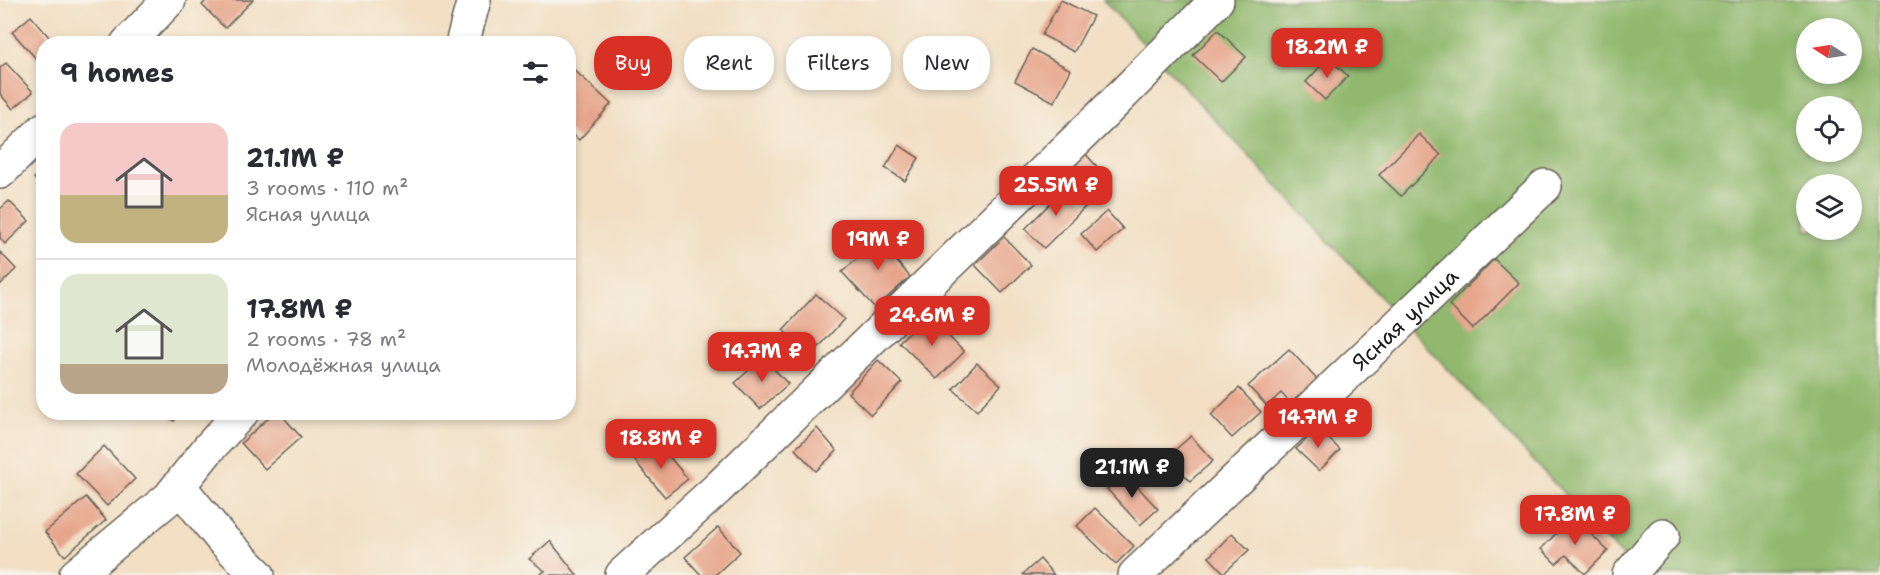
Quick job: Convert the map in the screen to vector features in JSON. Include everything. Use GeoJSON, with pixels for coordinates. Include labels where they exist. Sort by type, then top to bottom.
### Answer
{"type":"FeatureCollection","features":[{"type":"Feature","properties":{"kind":"street"},"geometry":{"type":"LineString","coordinates":[[135,36],[169,0]]}},
{"type":"Feature","properties":{"kind":"street"},"geometry":{"type":"LineString","coordinates":[[464,36],[474,0]]}},
{"type":"Feature","properties":{"kind":"street"},"geometry":{"type":"LineString","coordinates":[[622,575],[717,489],[1101,116],[1217,0]]}},
{"type":"Feature","properties":{"kind":"street"},"geometry":{"type":"LineString","coordinates":[[0,172],[36,137]]}},
{"type":"Feature","properties":{"kind":"street","name":"Ясная улица"},"geometry":{"type":"LineString","coordinates":[[1135,575],[1545,186]]}},
{"type":"Feature","properties":{"kind":"street"},"geometry":{"type":"LineString","coordinates":[[76,575],[169,498],[235,420]]}},
{"type":"Feature","properties":{"kind":"street"},"geometry":{"type":"LineString","coordinates":[[179,486],[221,538],[258,575]]}},
{"type":"Feature","properties":{"kind":"street"},"geometry":{"type":"LineString","coordinates":[[1629,575],[1663,535]]}},
{"type":"Feature","properties":{"kind":"green space"},"geometry":{"type":"Polygon","coordinates":[[[1103,0],[1880,0],[1880,575],[1640,575],[1103,0]]]}},
{"type":"Feature","properties":{"kind":"building"},"geometry":{"type":"Polygon","coordinates":[[[207,0],[253,0],[225,28],[202,5],[207,0]]]}},
{"type":"Feature","properties":{"kind":"building"},"geometry":{"type":"Polygon","coordinates":[[[1061,0],[1093,16],[1074,52],[1042,35],[1061,0]]]}},
{"type":"Feature","properties":{"kind":"building"},"geometry":{"type":"Polygon","coordinates":[[[31,16],[48,36],[36,36],[36,58],[12,32],[31,16]]]}},
{"type":"Feature","properties":{"kind":"building"},"geometry":{"type":"Polygon","coordinates":[[[1218,30],[1246,57],[1221,82],[1193,55],[1218,30]]]}},
{"type":"Feature","properties":{"kind":"building"},"geometry":{"type":"Polygon","coordinates":[[[1032,49],[1071,70],[1054,102],[1015,81],[1032,49]]]}},
{"type":"Feature","properties":{"kind":"building"},"geometry":{"type":"Polygon","coordinates":[[[1328,58],[1348,76],[1325,100],[1306,82],[1328,58]]]}},
{"type":"Feature","properties":{"kind":"building"},"geometry":{"type":"Polygon","coordinates":[[[6,63],[33,92],[13,109],[0,94],[0,68],[6,63]]]}},
{"type":"Feature","properties":{"kind":"building"},"geometry":{"type":"Polygon","coordinates":[[[576,71],[611,104],[579,140],[576,137],[576,71]]]}},
{"type":"Feature","properties":{"kind":"building"},"geometry":{"type":"Polygon","coordinates":[[[1419,134],[1441,155],[1401,196],[1379,175],[1419,134]]]}},
{"type":"Feature","properties":{"kind":"building"},"geometry":{"type":"Polygon","coordinates":[[[899,145],[919,158],[905,181],[885,168],[899,145]]]}},
{"type":"Feature","properties":{"kind":"building"},"geometry":{"type":"Polygon","coordinates":[[[1082,150],[1101,171],[1085,186],[1066,165],[1082,150]]]}},
{"type":"Feature","properties":{"kind":"building"},"geometry":{"type":"Polygon","coordinates":[[[1067,186],[1087,205],[1044,248],[1025,229],[1067,186]]]}},
{"type":"Feature","properties":{"kind":"building"},"geometry":{"type":"Polygon","coordinates":[[[9,201],[29,221],[5,244],[0,238],[0,209],[9,201]]]}},
{"type":"Feature","properties":{"kind":"building"},"geometry":{"type":"Polygon","coordinates":[[[1107,211],[1123,229],[1097,252],[1081,234],[1107,211]]]}},
{"type":"Feature","properties":{"kind":"building"},"geometry":{"type":"Polygon","coordinates":[[[887,232],[902,249],[893,257],[910,277],[875,308],[842,272],[887,232]]]}},
{"type":"Feature","properties":{"kind":"building"},"geometry":{"type":"Polygon","coordinates":[[[1004,237],[1031,265],[1002,293],[975,265],[1004,237]]]}},
{"type":"Feature","properties":{"kind":"building"},"geometry":{"type":"Polygon","coordinates":[[[0,252],[16,269],[0,285],[0,252]]]}},
{"type":"Feature","properties":{"kind":"building"},"geometry":{"type":"Polygon","coordinates":[[[1494,259],[1519,283],[1473,329],[1449,305],[1494,259]]]}},
{"type":"Feature","properties":{"kind":"building"},"geometry":{"type":"Polygon","coordinates":[[[816,294],[844,319],[811,356],[783,330],[816,294]]]}},
{"type":"Feature","properties":{"kind":"building"},"geometry":{"type":"Polygon","coordinates":[[[927,314],[964,352],[937,379],[899,342],[927,314]]]}},
{"type":"Feature","properties":{"kind":"building"},"geometry":{"type":"Polygon","coordinates":[[[1289,349],[1320,383],[1294,407],[1281,393],[1267,406],[1248,386],[1289,349]]]}},
{"type":"Feature","properties":{"kind":"building"},"geometry":{"type":"Polygon","coordinates":[[[763,357],[788,384],[760,409],[735,383],[763,357]]]}},
{"type":"Feature","properties":{"kind":"building"},"geometry":{"type":"Polygon","coordinates":[[[878,360],[902,383],[871,415],[848,393],[878,360]]]}},
{"type":"Feature","properties":{"kind":"building"},"geometry":{"type":"Polygon","coordinates":[[[977,363],[1001,385],[977,411],[953,389],[977,363]]]}},
{"type":"Feature","properties":{"kind":"building"},"geometry":{"type":"Polygon","coordinates":[[[1239,388],[1261,412],[1232,438],[1211,415],[1239,388]]]}},
{"type":"Feature","properties":{"kind":"building"},"geometry":{"type":"Polygon","coordinates":[[[266,420],[286,420],[301,437],[265,469],[241,443],[266,420]]]}},
{"type":"Feature","properties":{"kind":"building"},"geometry":{"type":"Polygon","coordinates":[[[817,428],[837,451],[816,471],[795,449],[817,428]]]}},
{"type":"Feature","properties":{"kind":"building"},"geometry":{"type":"Polygon","coordinates":[[[1318,428],[1340,450],[1319,471],[1296,449],[1318,428]]]}},
{"type":"Feature","properties":{"kind":"building"},"geometry":{"type":"Polygon","coordinates":[[[1191,436],[1213,461],[1190,481],[1168,456],[1191,436]]]}},
{"type":"Feature","properties":{"kind":"building"},"geometry":{"type":"Polygon","coordinates":[[[657,442],[688,479],[665,497],[635,461],[657,442]]]}},
{"type":"Feature","properties":{"kind":"building"},"geometry":{"type":"Polygon","coordinates":[[[104,446],[135,479],[107,506],[76,474],[104,446]]]}},
{"type":"Feature","properties":{"kind":"building"},"geometry":{"type":"Polygon","coordinates":[[[1125,473],[1158,509],[1140,525],[1107,489],[1125,473]]]}},
{"type":"Feature","properties":{"kind":"building"},"geometry":{"type":"Polygon","coordinates":[[[86,497],[106,520],[65,556],[45,532],[86,497]]]}},
{"type":"Feature","properties":{"kind":"building"},"geometry":{"type":"Polygon","coordinates":[[[1095,508],[1134,546],[1116,564],[1077,526],[1095,508]]]}},
{"type":"Feature","properties":{"kind":"building"},"geometry":{"type":"Polygon","coordinates":[[[1573,516],[1608,551],[1585,574],[1566,555],[1556,564],[1541,549],[1573,516]]]}},
{"type":"Feature","properties":{"kind":"building"},"geometry":{"type":"Polygon","coordinates":[[[718,527],[740,552],[715,575],[701,575],[685,557],[718,527]]]}},
{"type":"Feature","properties":{"kind":"building"},"geometry":{"type":"Polygon","coordinates":[[[1232,533],[1249,550],[1224,573],[1209,557],[1232,533]]]}},
{"type":"Feature","properties":{"kind":"building"},"geometry":{"type":"Polygon","coordinates":[[[550,541],[577,575],[539,575],[545,571],[529,559],[550,541]]]}},
{"type":"Feature","properties":{"kind":"building"},"geometry":{"type":"Polygon","coordinates":[[[1040,559],[1054,575],[1023,574],[1040,559]]]}}]}
